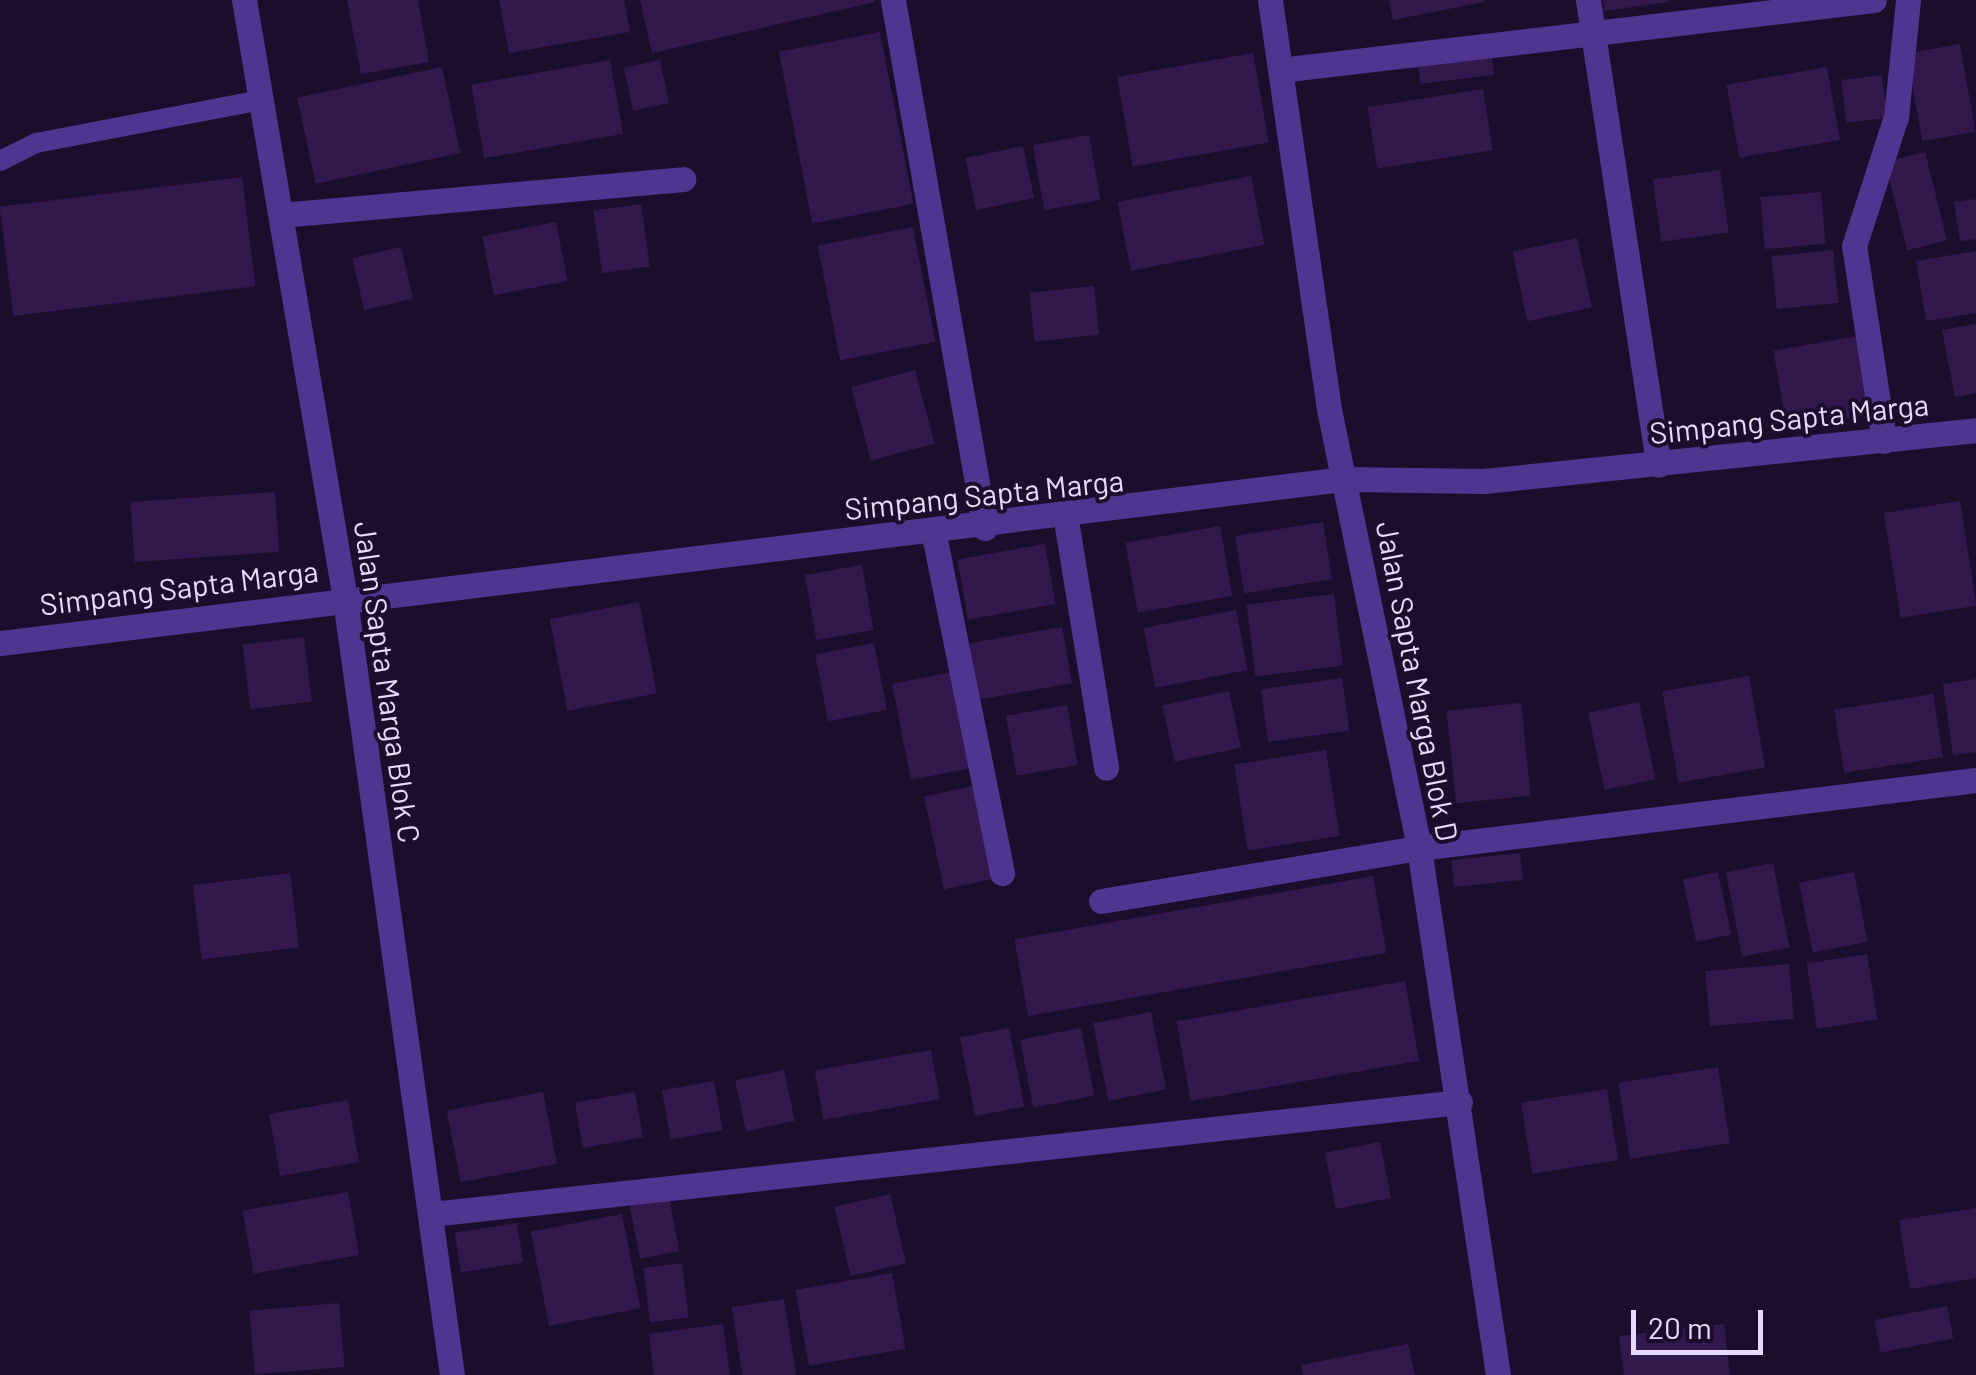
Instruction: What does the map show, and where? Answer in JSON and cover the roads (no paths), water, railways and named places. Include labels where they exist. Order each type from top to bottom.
[{"type":"street","name":"Jalan Sapta Marga Blok C","points":[[244,0],[346,599],[452,1375]]},
{"type":"street","points":[[893,0],[985,528]]},
{"type":"street","name":"Jalan Sapta Marga Blok D","points":[[1270,0],[1344,479],[1419,848],[1498,1375]]},
{"type":"street","points":[[1588,0],[1658,466]]},
{"type":"street","points":[[1280,70],[1593,28],[1874,0]]},
{"type":"street","points":[[1884,441],[1854,246],[1896,117],[1908,0]]},
{"type":"street","points":[[281,216],[683,179]]},
{"type":"street","name":"Simpang Sapta Marga","points":[[0,643],[346,599],[1066,520],[1344,479],[1484,481],[1658,466],[1976,430]]},
{"type":"street","points":[[1066,520],[1106,768]]},
{"type":"street","points":[[934,535],[1002,873]]},
{"type":"street","points":[[1101,902],[1419,848],[1976,780]]},
{"type":"street","points":[[431,1214],[1460,1102]]},
{"type":"lane","points":[[0,161],[36,142],[261,100]]}]
